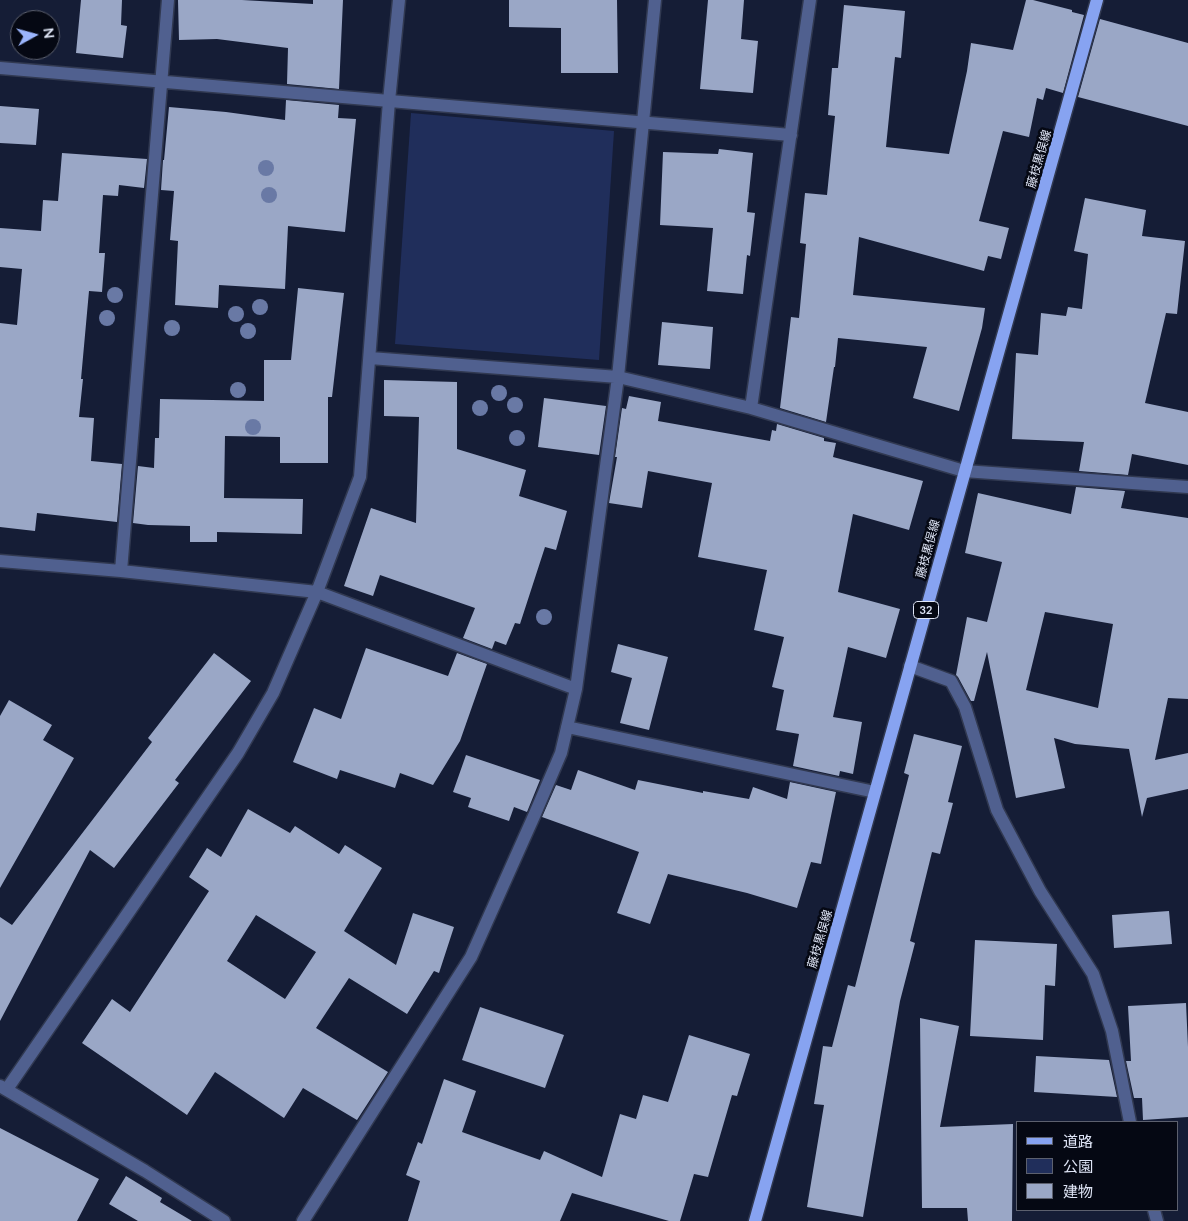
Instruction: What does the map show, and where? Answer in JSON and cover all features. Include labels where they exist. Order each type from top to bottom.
[{"type":"main road","name":"藤枝黒俣線","points":[[755,1221],[1097,0]]},
{"type":"street","points":[[121,571],[168,0]]},
{"type":"street","points":[[224,1221],[145,1171],[4,1087],[238,753],[273,693],[317,592],[360,477],[399,0]]},
{"type":"street","points":[[303,1221],[471,957],[561,753],[576,689],[618,377],[655,0]]},
{"type":"street","points":[[751,408],[810,0]]},
{"type":"street","points":[[0,68],[791,135]]},
{"type":"street","points":[[370,358],[618,377],[751,408],[964,471],[1188,487]]},
{"type":"street","points":[[0,561],[121,571],[317,592],[576,689]]},
{"type":"street","points":[[910,666],[951,681],[965,707],[997,810],[1040,891],[1093,974],[1112,1031],[1130,1121]]},
{"type":"street","points":[[567,727],[875,792]]},
{"type":"green space","points":[[411,113],[614,131],[599,360],[395,344]]},
{"type":"building","points":[[81,0],[122,0],[121,25],[127,26],[123,58],[76,53]]},
{"type":"building","points":[[178,0],[242,0],[313,4],[313,0],[343,0],[339,89],[287,84],[288,48],[217,39],[179,40]]},
{"type":"building","points":[[509,0],[617,0],[618,73],[561,73],[561,28],[509,27]]},
{"type":"building","points":[[708,0],[744,0],[741,39],[758,41],[753,93],[700,89]]},
{"type":"building","points":[[1026,0],[1072,10],[1072,12],[1084,15],[1063,93],[1046,88],[1043,100],[1037,98],[1029,137],[1003,131],[979,221],[1009,228],[1001,259],[988,256],[984,271],[859,237],[853,295],[985,308],[982,328],[959,411],[913,398],[927,347],[838,338],[826,422],[780,408],[791,317],[799,318],[806,244],[800,243],[805,193],[827,195],[835,116],[828,115],[832,68],[838,68],[844,5],[905,11],[901,58],[895,57],[886,147],[949,154],[967,71],[971,43],[1013,50]]},
{"type":"building","points":[[1100,19],[1188,43],[1188,126],[1078,97]]},
{"type":"building","points":[[286,100],[339,105],[338,118],[356,119],[345,232],[288,226],[285,289],[219,285],[218,308],[175,305],[178,241],[170,240],[174,191],[161,190],[169,107],[285,120]]},
{"type":"building","points":[[0,106],[39,109],[36,145],[0,143]]},
{"type":"building","points":[[719,149],[753,153],[747,212],[755,213],[750,256],[747,255],[743,294],[707,291],[713,228],[660,225],[663,152],[718,154]]},
{"type":"building","points":[[62,153],[147,159],[144,188],[119,185],[118,196],[103,195],[99,253],[105,253],[102,292],[89,291],[81,379],[83,379],[79,417],[94,418],[91,461],[122,464],[117,522],[37,513],[35,531],[0,527],[0,323],[17,325],[22,269],[0,267],[0,228],[41,231],[43,200],[58,201]]},
{"type":"building","points":[[1085,198],[1146,210],[1142,236],[1185,241],[1177,314],[1166,313],[1145,403],[1188,412],[1188,465],[1132,454],[1128,475],[1079,471],[1084,442],[1012,439],[1016,353],[1038,355],[1041,313],[1066,316],[1068,307],[1082,309],[1088,254],[1074,251]]},
{"type":"building","points":[[298,288],[344,293],[332,397],[328,397],[328,463],[280,463],[280,437],[225,436],[224,498],[303,499],[302,534],[217,532],[217,542],[190,542],[190,526],[133,523],[138,466],[154,468],[155,438],[159,438],[160,399],[264,401],[264,360],[291,360]]},
{"type":"building","points":[[662,322],[713,327],[710,369],[658,365]]},
{"type":"building","points":[[384,380],[457,382],[457,449],[526,470],[519,496],[567,511],[556,550],[545,547],[520,624],[515,623],[506,645],[495,641],[492,649],[463,638],[475,608],[380,575],[373,596],[344,586],[371,508],[416,523],[419,417],[384,416]]},
{"type":"building","points":[[629,396],[661,402],[658,421],[770,441],[772,430],[776,431],[777,424],[824,438],[824,441],[836,443],[833,457],[923,481],[909,530],[853,514],[838,592],[900,609],[886,658],[848,647],[833,717],[862,722],[853,774],[840,771],[839,776],[793,766],[799,734],[776,730],[784,690],[772,687],[784,637],[754,630],[767,570],[698,557],[712,483],[648,471],[642,508],[609,503],[617,457],[615,457],[622,408],[626,409]]},
{"type":"building","points":[[544,398],[606,406],[599,455],[538,447]]},
{"type":"building","points":[[1076,487],[1125,491],[1121,508],[1188,518],[1188,699],[1168,698],[1155,760],[1188,753],[1188,789],[1147,798],[1142,817],[1129,749],[1075,744],[1054,738],[1065,788],[1016,798],[987,652],[974,701],[971,701],[956,675],[967,617],[987,622],[1002,562],[965,553],[978,493],[1071,514]],"holes":[[[1045,612],[1113,624],[1098,708],[1026,690]]]},
{"type":"building","points":[[618,644],[668,657],[649,730],[620,723],[632,678],[611,672]]},
{"type":"building","points":[[366,648],[448,676],[457,653],[487,664],[460,741],[433,785],[400,773],[395,788],[340,770],[337,779],[293,762],[314,708],[341,719]]},
{"type":"building","points":[[214,653],[251,681],[175,780],[179,783],[114,868],[90,850],[0,1021],[0,917],[12,925],[152,742],[148,738]]},
{"type":"building","points":[[9,700],[52,725],[43,740],[74,758],[0,888],[0,716]]},
{"type":"building","points":[[914,734],[962,746],[948,802],[953,803],[940,854],[932,852],[910,941],[915,943],[900,1001],[863,1217],[807,1207],[824,1105],[814,1104],[823,1046],[832,1047],[848,985],[855,987],[909,775],[904,773]]},
{"type":"building","points":[[466,755],[540,780],[527,812],[514,807],[509,821],[468,807],[471,798],[453,792]]},
{"type":"building","points":[[578,770],[635,790],[638,780],[703,793],[703,791],[749,799],[753,787],[787,799],[790,782],[836,792],[821,864],[811,862],[797,908],[747,893],[668,874],[650,924],[617,913],[639,852],[542,817],[556,785],[571,790]]},
{"type":"building","points":[[248,809],[290,833],[295,826],[339,854],[345,845],[382,868],[344,931],[396,965],[413,913],[454,927],[439,973],[434,971],[407,1014],[349,978],[316,1028],[388,1072],[357,1120],[303,1088],[284,1118],[215,1072],[187,1115],[82,1043],[112,999],[130,1012],[209,891],[189,877],[207,848],[221,857]],"holes":[[[256,915],[316,952],[285,999],[227,961]]]},
{"type":"building","points":[[1169,911],[1172,944],[1114,948],[1112,915]]},
{"type":"building","points":[[975,940],[1057,944],[1055,986],[1045,985],[1043,1040],[970,1036]]},
{"type":"building","points":[[1186,1003],[1188,1117],[1143,1120],[1142,1098],[1134,1098],[1126,1061],[1131,1061],[1128,1006]]},
{"type":"building","points":[[480,1007],[564,1035],[545,1088],[462,1060]]},
{"type":"building","points":[[920,1018],[959,1026],[940,1127],[1013,1124],[1012,1221],[968,1221],[967,1208],[922,1208]]},
{"type":"building","points":[[689,1035],[750,1054],[737,1096],[732,1095],[708,1177],[694,1174],[680,1221],[669,1221],[572,1193],[560,1221],[408,1221],[420,1181],[406,1175],[418,1142],[422,1144],[444,1079],[476,1091],[462,1132],[540,1160],[544,1151],[602,1177],[620,1114],[636,1119],[643,1095],[668,1102]]},
{"type":"building","points":[[1036,1056],[1109,1060],[1117,1097],[1034,1092]]},
{"type":"building","points":[[0,1128],[99,1179],[77,1221],[0,1221]]},
{"type":"building","points":[[126,1176],[162,1198],[160,1202],[192,1221],[138,1221],[109,1204]]}]
